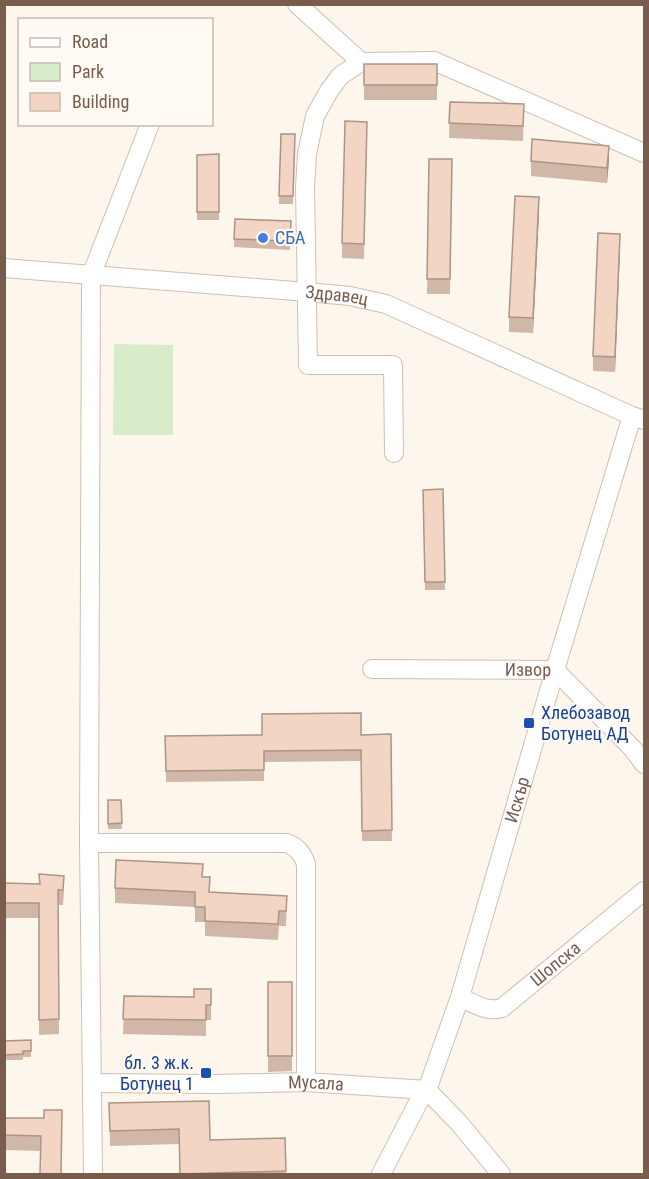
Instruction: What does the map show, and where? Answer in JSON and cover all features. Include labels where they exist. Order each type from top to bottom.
[{"type":"street","points":[[297,4],[361,62]]},
{"type":"street","points":[[394,453],[393,365],[308,365],[305,187],[307,154],[315,116],[340,76],[361,62],[434,62],[645,153]]},
{"type":"street","points":[[93,1174],[89,843],[91,276],[149,126]]},
{"type":"street","name":"Здравец","points":[[4,268],[351,296],[386,304],[638,418]]},
{"type":"street","name":"Искър","points":[[381,1174],[420,1099],[427,1090],[460,997],[555,670],[638,418]]},
{"type":"street","name":"Извор","points":[[372,669],[555,670],[639,744],[645,764]]},
{"type":"street","points":[[89,843],[287,843],[297,847],[306,864],[306,1082]]},
{"type":"street","name":"Шопска","points":[[460,997],[486,1009],[502,1008],[645,891]]},
{"type":"street","name":"Мусала","points":[[92,1083],[306,1082],[427,1090]]},
{"type":"street","points":[[427,1090],[459,1123],[501,1174]]},
{"type":"green space","points":[[114,344],[173,345],[173,435],[113,435]]},
{"type":"building","points":[[364,64],[437,64],[437,85],[364,85]]},
{"type":"building","points":[[450,102],[524,104],[523,126],[449,123]]},
{"type":"building","points":[[345,121],[367,122],[364,244],[342,243]]},
{"type":"building","points":[[281,134],[295,134],[293,196],[279,196]]},
{"type":"building","points":[[532,139],[609,146],[607,168],[531,161]]},
{"type":"building","points":[[219,154],[219,212],[197,212],[197,155]]},
{"type":"building","points":[[429,159],[452,159],[450,279],[427,279]]},
{"type":"building","points":[[515,196],[539,197],[533,318],[509,317]]},
{"type":"building","points":[[235,219],[291,221],[290,241],[234,239]]},
{"type":"building","points":[[598,233],[620,234],[615,357],[593,356]]},
{"type":"building","points":[[443,489],[445,582],[425,582],[423,490]]},
{"type":"building","points":[[361,713],[361,735],[391,734],[392,830],[362,831],[361,750],[264,751],[264,770],[166,771],[165,736],[262,735],[262,714]]},
{"type":"building","points":[[108,800],[121,800],[122,823],[108,824]]},
{"type":"building","points":[[116,860],[203,864],[202,877],[210,877],[209,892],[287,896],[286,911],[279,911],[278,924],[205,921],[205,907],[195,907],[195,892],[115,888]]},
{"type":"building","points":[[39,874],[64,876],[63,890],[58,890],[59,1019],[39,1020],[39,903],[4,903],[4,883],[40,884]]},
{"type":"building","points":[[268,982],[292,982],[292,1056],[268,1056]]},
{"type":"building","points":[[194,989],[211,989],[211,1005],[206,1005],[206,1020],[123,1019],[124,996],[194,997]]},
{"type":"building","points":[[31,1040],[31,1051],[4,1055],[4,1041]]},
{"type":"building","points":[[209,1101],[210,1140],[285,1138],[286,1171],[180,1174],[179,1129],[110,1131],[109,1103]]},
{"type":"building","points":[[44,1110],[62,1110],[61,1174],[40,1174],[41,1136],[4,1135],[4,1118],[44,1118]]},
{"type":"place","name":"СБА","points":[[263,238]]},
{"type":"place","name":"Хлебозавод Ботунец АД","points":[[529,723]]},
{"type":"place","name":"бл. 3 ж.к. Ботунец 1","points":[[206,1073]]}]
